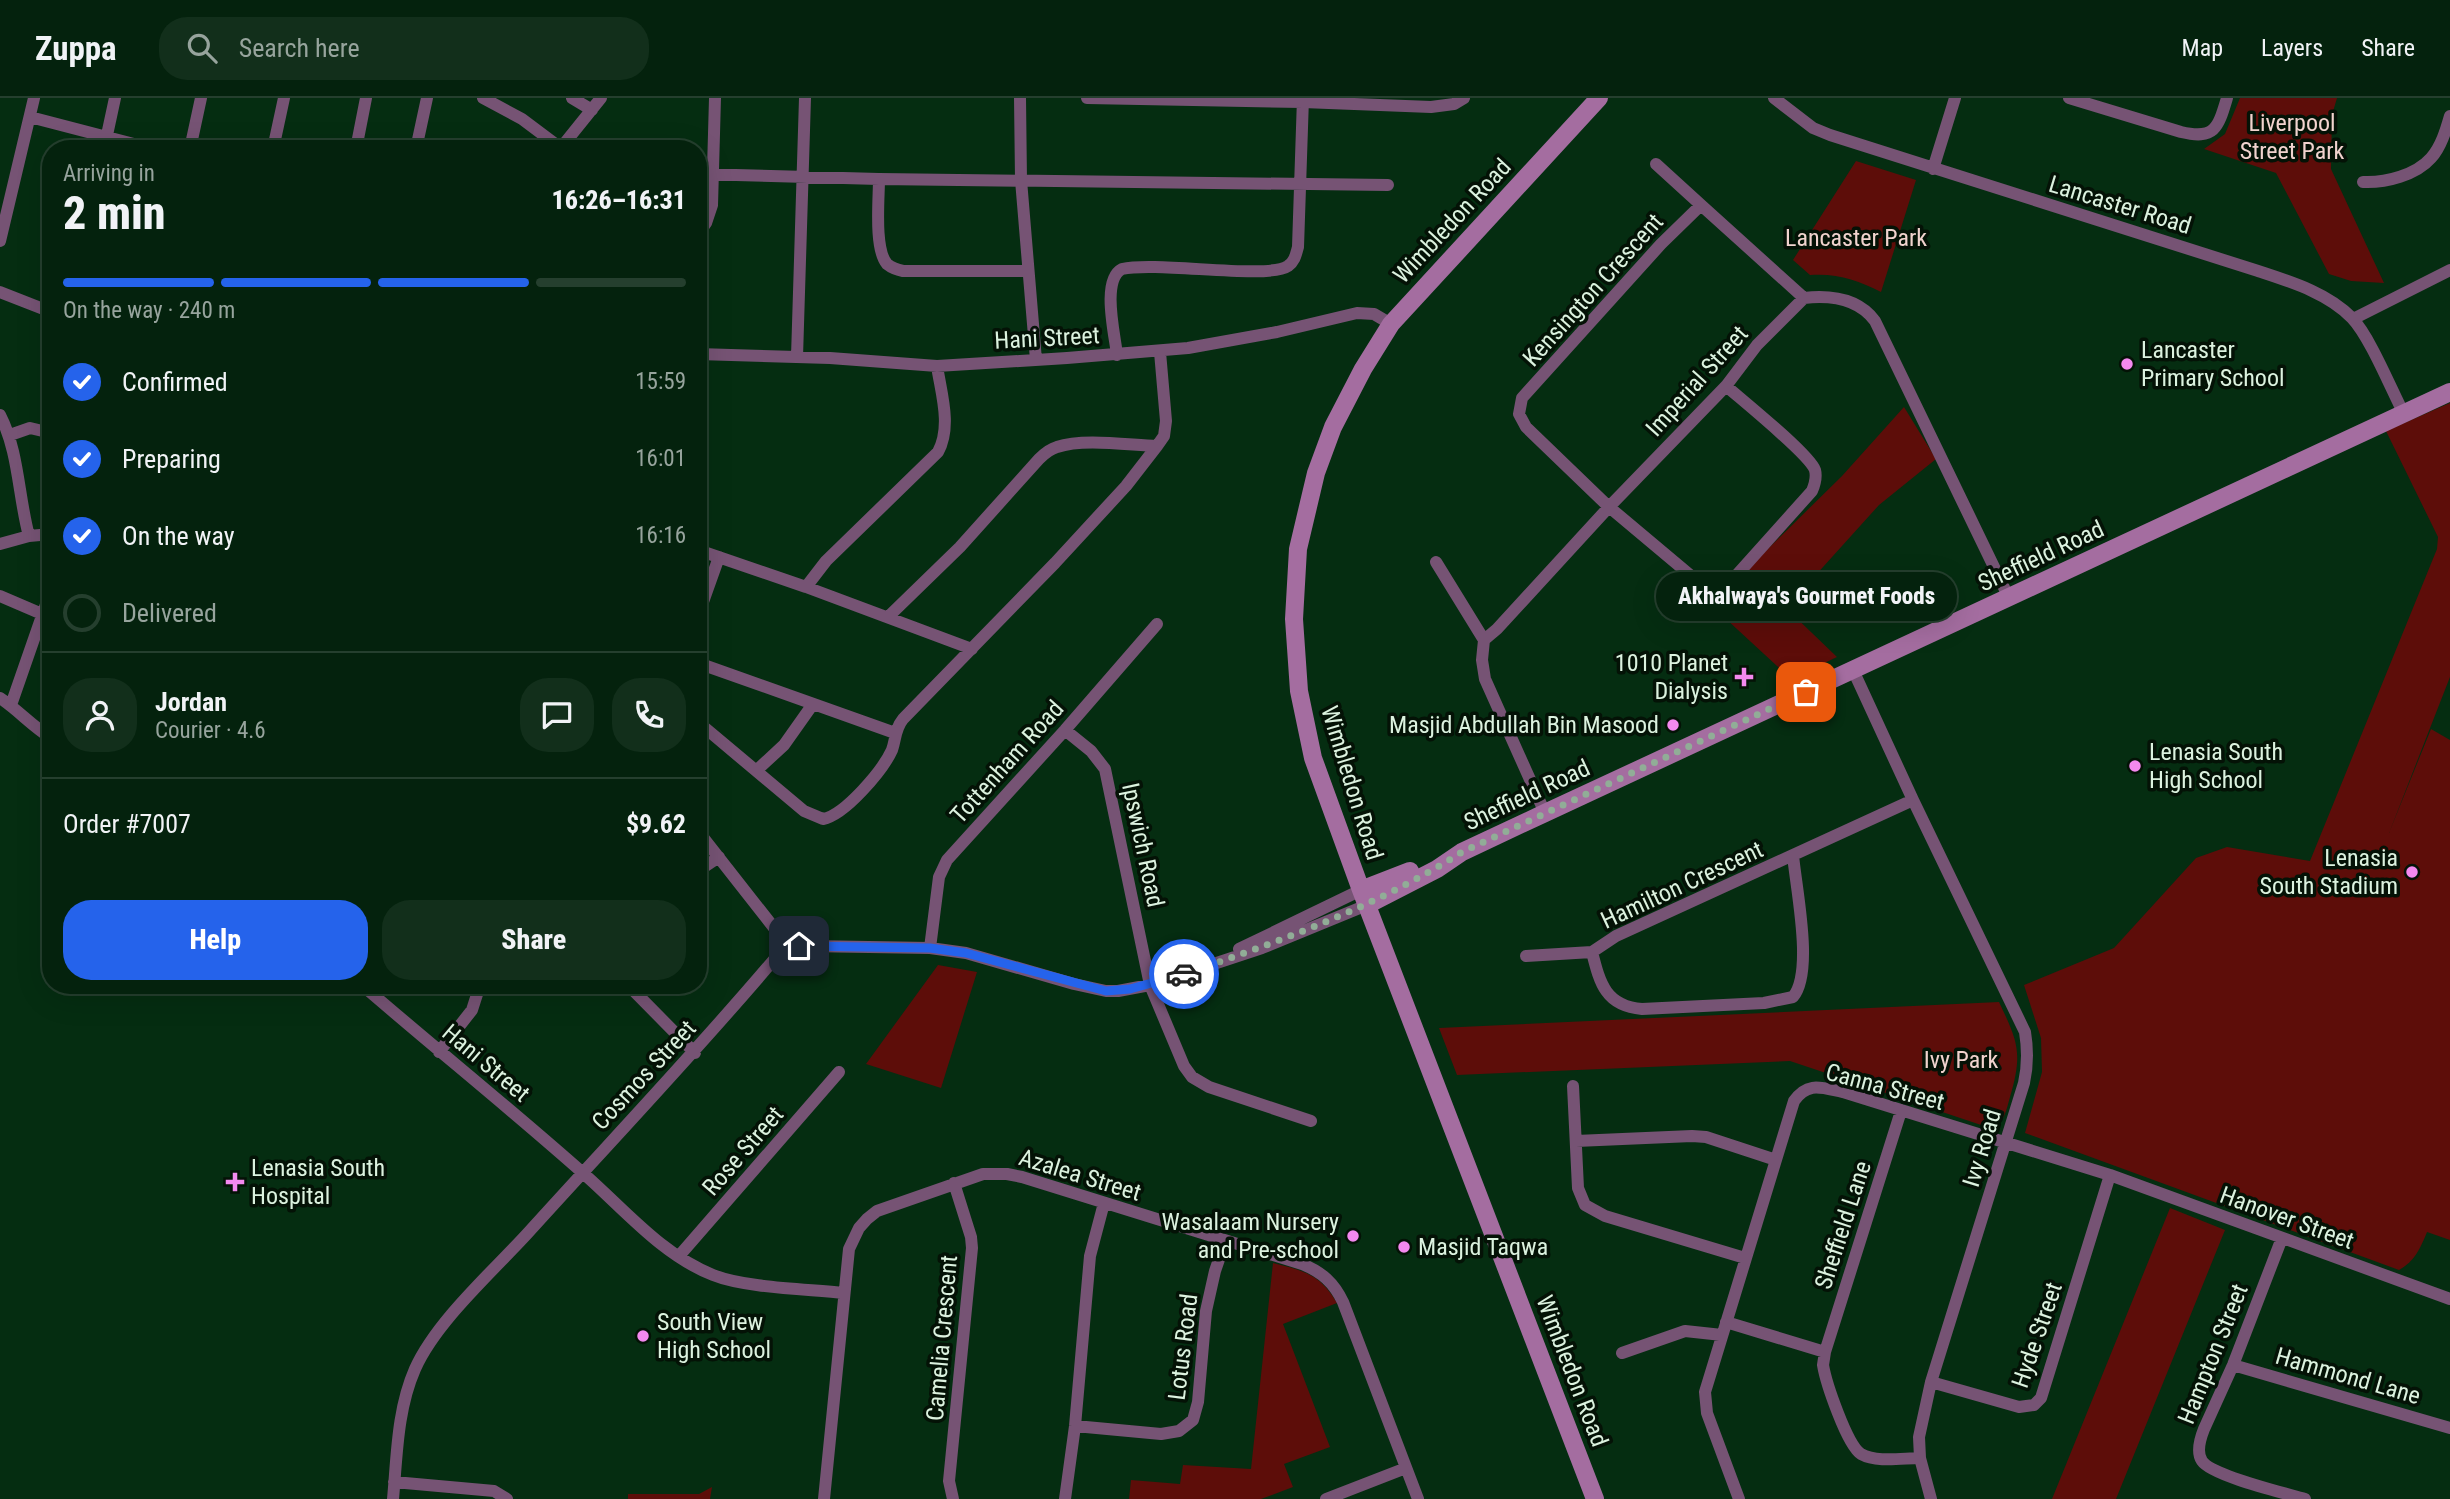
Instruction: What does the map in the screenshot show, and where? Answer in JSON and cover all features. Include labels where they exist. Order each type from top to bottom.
[{"type":"street","points":[[0,241],[34,98]]},
{"type":"street","points":[[107,140],[115,98]]},
{"type":"street","points":[[192,140],[201,98]]},
{"type":"street","points":[[275,140],[284,98]]},
{"type":"street","points":[[358,140],[366,98]]},
{"type":"street","points":[[418,140],[426,98]]},
{"type":"street","points":[[483,98],[522,118],[551,140]]},
{"type":"street","points":[[572,98],[592,110]]},
{"type":"street","points":[[568,140],[601,98]]},
{"type":"street","points":[[707,218],[710,213],[714,173],[715,98]]},
{"type":"street","points":[[797,357],[805,98]]},
{"type":"street","points":[[1020,98],[1021,180],[1036,360]]},
{"type":"street","points":[[1087,98],[1402,102],[1443,106],[1464,98]]},
{"type":"street","name":"Wimbledon Road","points":[[1595,1499],[1364,898],[1313,758],[1306,729],[1296,654],[1295,577],[1305,511],[1319,464],[1349,395],[1391,324],[1599,98]]},
{"type":"street","name":"Lancaster Road","points":[[1774,98],[1813,128],[1933,169],[2283,279],[2326,298],[2353,319],[2404,414]]},
{"type":"street","points":[[1933,169],[1955,98]]},
{"type":"street","points":[[2069,98],[2198,135],[2212,132],[2216,128],[2227,98]]},
{"type":"street","points":[[1117,355],[1110,294],[1116,272],[1129,267],[1266,271],[1287,267],[1293,262],[1298,247],[1303,100]]},
{"type":"street","points":[[30,117],[97,140]]},
{"type":"street","points":[[2364,182],[2387,180],[2421,166],[2431,158],[2438,147],[2450,117]]},
{"type":"street","points":[[1656,164],[1804,298],[1828,297],[1852,302],[1868,311],[2009,598]]},
{"type":"street","points":[[707,173],[879,179],[1388,186]]},
{"type":"street","points":[[879,179],[880,246],[887,264],[903,271],[1028,271]]},
{"type":"street","name":"Kensington Crescent","points":[[1609,507],[1526,427],[1521,420],[1519,407],[1522,398],[1661,244],[1701,205]]},
{"type":"street","points":[[2353,319],[2450,270]]},
{"type":"street","points":[[0,292],[42,308]]},
{"type":"street","name":"Imperial Street","points":[[1484,640],[1726,386],[1757,345],[1804,298]]},
{"type":"street","name":"Hani Street","points":[[707,354],[937,366],[1160,352],[1242,339],[1357,313],[1374,314],[1391,324]]},
{"type":"street","points":[[707,729],[804,811],[823,819],[832,817],[851,803],[886,759],[898,726],[911,709],[972,649],[1126,486],[1164,436],[1166,421],[1160,352]]},
{"type":"street","points":[[806,587],[826,561],[938,452],[943,443],[946,424],[937,366]]},
{"type":"street","points":[[1609,507],[1702,585],[1717,588],[1734,578],[1812,491],[1816,481],[1815,471],[1803,454],[1726,386]]},
{"type":"street","name":"Sheffield Road","points":[[1364,898],[1437,869],[1462,852],[2450,392]]},
{"type":"street","points":[[0,415],[10,435],[29,536]]},
{"type":"street","points":[[10,435],[30,428],[42,431]]},
{"type":"street","points":[[888,617],[960,547],[1050,450],[1059,446],[1081,444],[1157,446]]},
{"type":"street","points":[[0,544],[42,535]]},
{"type":"street","points":[[707,553],[972,649]]},
{"type":"street","points":[[707,591],[719,557]]},
{"type":"street","points":[[1436,562],[1484,640],[1482,660],[1485,679],[1545,813]]},
{"type":"street","points":[[0,596],[42,614],[5,702],[42,732]]},
{"type":"street","name":"Tottenham Road","points":[[930,948],[942,868],[965,838],[1065,730],[1157,624]]},
{"type":"street","points":[[707,666],[895,733]]},
{"type":"street","name":"Ivy Road","points":[[1853,670],[2025,1032],[2028,1064],[2024,1083],[1921,1421],[1920,1458],[1931,1499]]},
{"type":"street","points":[[757,769],[784,744],[813,704]]},
{"type":"street","name":"Ipswich Road","points":[[1065,730],[1091,751],[1105,769],[1150,985],[1184,1066],[1192,1077],[1209,1087],[1311,1121]]},
{"type":"street","name":"Hamilton Crescent","points":[[1793,855],[1804,961],[1802,982],[1793,998],[1764,1003],[1642,1009],[1624,1006],[1610,997],[1601,981],[1592,952],[1616,936],[1913,800]]},
{"type":"street","points":[[707,842],[789,947],[930,948],[966,953],[1106,991],[1150,985],[1262,948],[1364,898]]},
{"type":"street","points":[[707,866],[719,857]]},
{"type":"street","name":"Cosmos Street","points":[[393,1499],[399,1431],[408,1388],[429,1344],[695,1053],[778,956],[789,947]]},
{"type":"street","points":[[1526,956],[1592,952]]},
{"type":"street","name":"Hani Street","points":[[372,994],[679,1256],[725,1279],[844,1293]]},
{"type":"street","points":[[439,1052],[472,1010],[477,994]]},
{"type":"street","points":[[637,994],[695,1053]]},
{"type":"street","name":"Rose Street","points":[[679,1256],[839,1072]]},
{"type":"street","points":[[1573,1086],[1581,1199],[1592,1211],[1745,1258]]},
{"type":"street","name":"Canna Street","points":[[1739,1499],[1705,1403],[1708,1379],[1794,1101],[1806,1089],[1823,1088],[1843,1093],[2110,1175]]},
{"type":"street","name":"Sheffield Lane","points":[[1825,1352],[1901,1111]]},
{"type":"street","points":[[1576,1141],[1692,1136],[1776,1160]]},
{"type":"street","name":"Azalea Street","points":[[824,1499],[844,1293],[852,1240],[867,1219],[898,1203],[983,1174],[1007,1174],[1314,1269],[1334,1285],[1343,1302],[1418,1499]]},
{"type":"street","name":"Hanover Street","points":[[2110,1175],[2450,1299]]},
{"type":"street","name":"Hyde Street","points":[[1931,1382],[2020,1407],[2034,1405],[2041,1398],[2110,1175]]},
{"type":"street","name":"Camelia Crescent","points":[[953,1499],[949,1481],[972,1248],[954,1183]]},
{"type":"street","points":[[1065,1499],[1075,1426],[1090,1256],[1104,1203]]},
{"type":"street","name":"Hampton Street","points":[[2282,1238],[2234,1365],[2200,1441],[2199,1454],[2202,1462],[2215,1472],[2305,1499]]},
{"type":"street","name":"Lotus Road","points":[[1075,1426],[1161,1434],[1179,1431],[1193,1420],[1198,1402],[1206,1311],[1225,1242]]},
{"type":"street","points":[[1622,1353],[1685,1331],[1724,1329],[1825,1352],[1825,1374],[1854,1447],[1868,1457],[1920,1458]]},
{"type":"street","name":"Hammond Lane","points":[[2234,1365],[2450,1428]]},
{"type":"street","points":[[1326,1499],[1406,1468]]},
{"type":"street","points":[[394,1482],[494,1491],[507,1499]]},
{"type":"green space","name":"Liverpool Street Park","points":[[2240,98],[2337,98],[2332,115],[2331,169],[2384,283],[2351,281],[2329,274],[2276,173],[2204,149],[2225,134]]},
{"type":"green space","name":"Lancaster Park","points":[[1856,161],[1916,180],[1881,292],[1847,278],[1810,275],[1793,260]]},
{"type":"green space","points":[[2450,403],[2450,677],[2389,833],[2431,729],[2450,740],[2450,1240],[2427,1232],[2416,1254],[2399,1270],[2025,1133],[2042,1072],[2041,1038],[2024,985],[2114,948],[2196,858],[2227,847],[2310,861],[2437,549],[2438,537],[2386,431]]},
{"type":"green space","points":[[1904,407],[1936,459],[1879,505],[1786,608],[1837,657],[1791,679],[1699,594],[1727,589],[1842,476]]},
{"type":"green space","points":[[938,965],[977,972],[941,1088],[866,1064]]},
{"type":"green space","name":"Ivy Park","points":[[1999,1002],[2011,1028],[2017,1058],[2006,1111],[1993,1129],[1790,1061],[1457,1075],[1439,1028]]},
{"type":"green space","points":[[2170,1208],[2225,1230],[2116,1499],[2052,1499]]},
{"type":"green space","points":[[1273,1263],[1310,1275],[1331,1293],[1337,1303],[1283,1324],[1330,1447],[1284,1464],[1293,1487],[1261,1499],[1129,1499],[1131,1480],[1180,1484],[1183,1465],[1251,1469]]},
{"type":"green space","points":[[712,1487],[710,1499],[628,1499],[628,1494],[699,1494]]},
{"type":"way so far","points":[[1184,974],[1262,948],[1367,905],[1437,869],[1462,852],[1806,692]]},
{"type":"place","name":"Lancaster Primary School","points":[[2127,364]]},
{"type":"place","name":"1010 Planet Dialysis","points":[[1744,677]]},
{"type":"place","name":"Akhalwaya's Gourmet Foods","points":[[1806,692]]},
{"type":"place","name":"Masjid Abdullah Bin Masood","points":[[1673,725]]},
{"type":"place","name":"Lenasia South High School","points":[[2135,766]]},
{"type":"place","name":"Lenasia South Stadium","points":[[2412,872]]},
{"type":"place","name":"Lenasia South Hospital","points":[[235,1182]]},
{"type":"place","name":"Wasalaam Nursery and Pre-school","points":[[1353,1236]]},
{"type":"place","name":"Masjid Taqwa","points":[[1404,1247]]},
{"type":"place","name":"South View High School","points":[[643,1336]]},
{"type":"route","points":[[799,946],[930,948],[966,953],[1106,991],[1150,985],[1184,974]]}]
